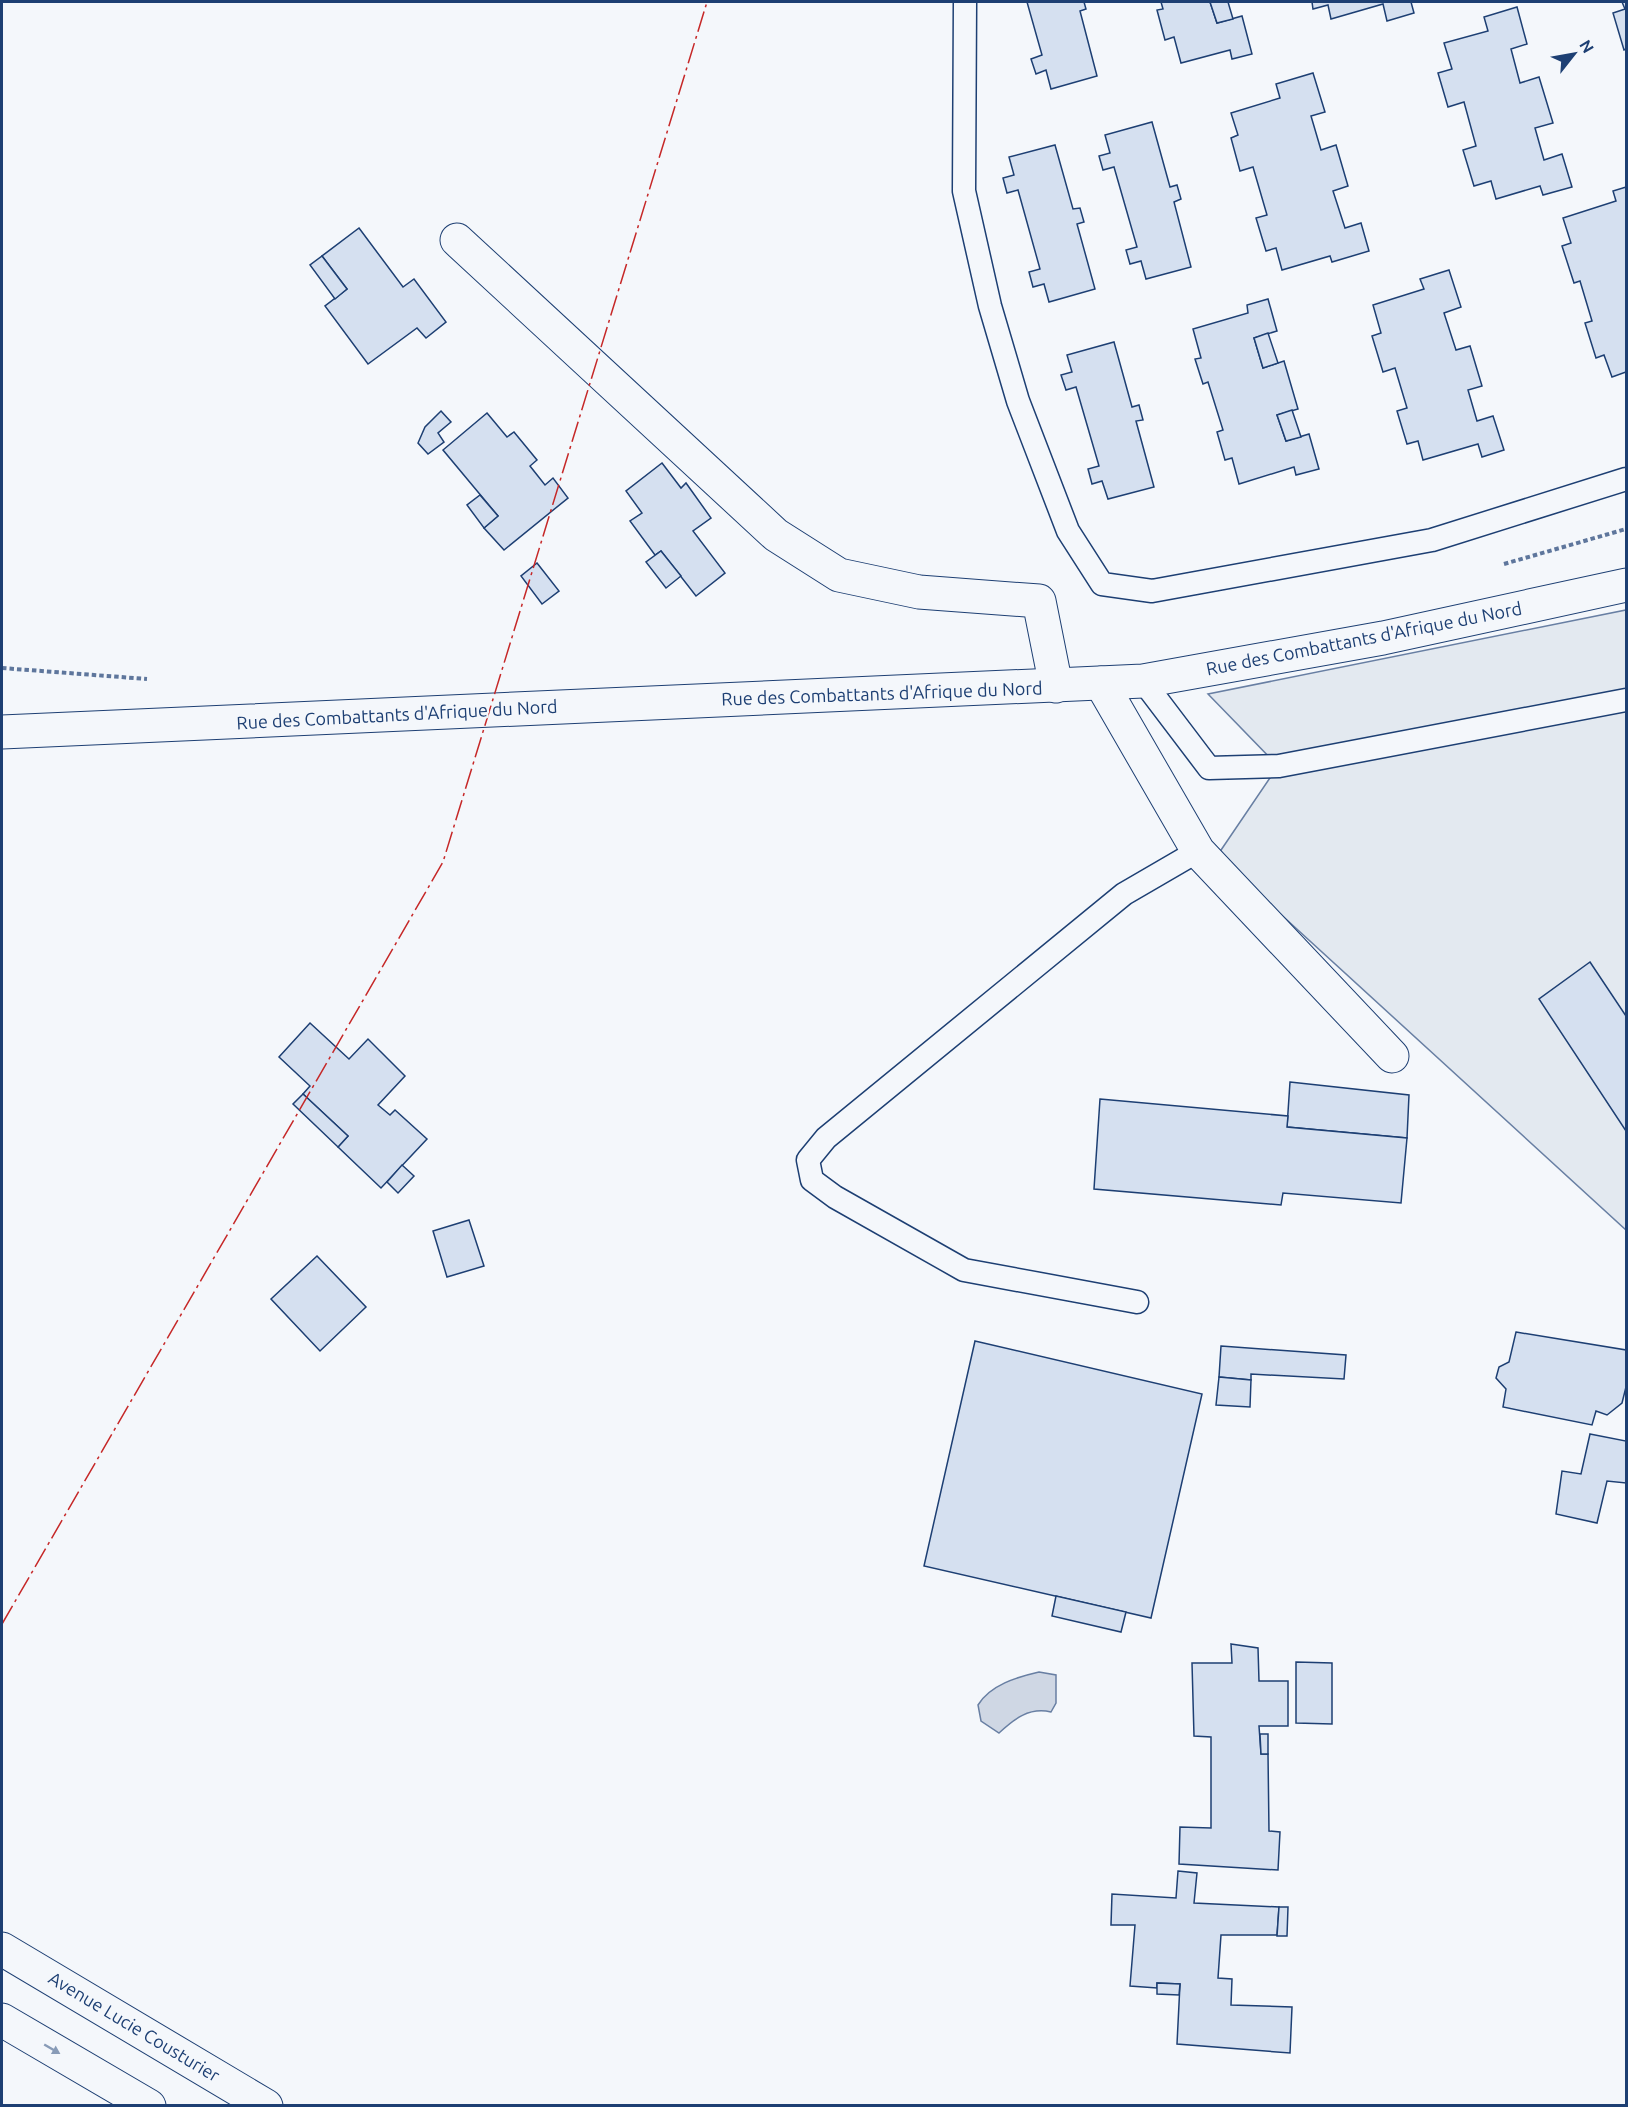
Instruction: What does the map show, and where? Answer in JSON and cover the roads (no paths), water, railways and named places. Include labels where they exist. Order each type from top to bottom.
[{"type":"main road","points":[[457,240],[776,535],[839,575],[919,592],[1039,602],[1056,686]]},
{"type":"main road","name":"Rue des Combattants d'Afrique du Nord","points":[[2,732],[1143,681],[1383,638],[1626,585]]},
{"type":"main road","points":[[1101,683],[1198,851],[1392,1056]]},
{"type":"main road","name":"Rue des Combattants d'Afrique du Nord","points":[[2,711],[129,728]]},
{"type":"main road","name":"Avenue Lucie Cousturier","points":[[2,1948],[266,2106]]},
{"type":"main road","points":[[2,2020],[149,2106]]},
{"type":"lane","points":[[965,2],[964,191],[990,306],[1018,401],[1068,531],[1102,584],[1152,591],[1432,540],[1626,479]]},
{"type":"lane","points":[[1143,681],[1209,768],[1279,766],[1626,700]]},
{"type":"lane","points":[[1137,1302],[964,1270],[835,1197],[812,1180],[808,1160],[826,1138],[1124,894],[1198,851]]}]
